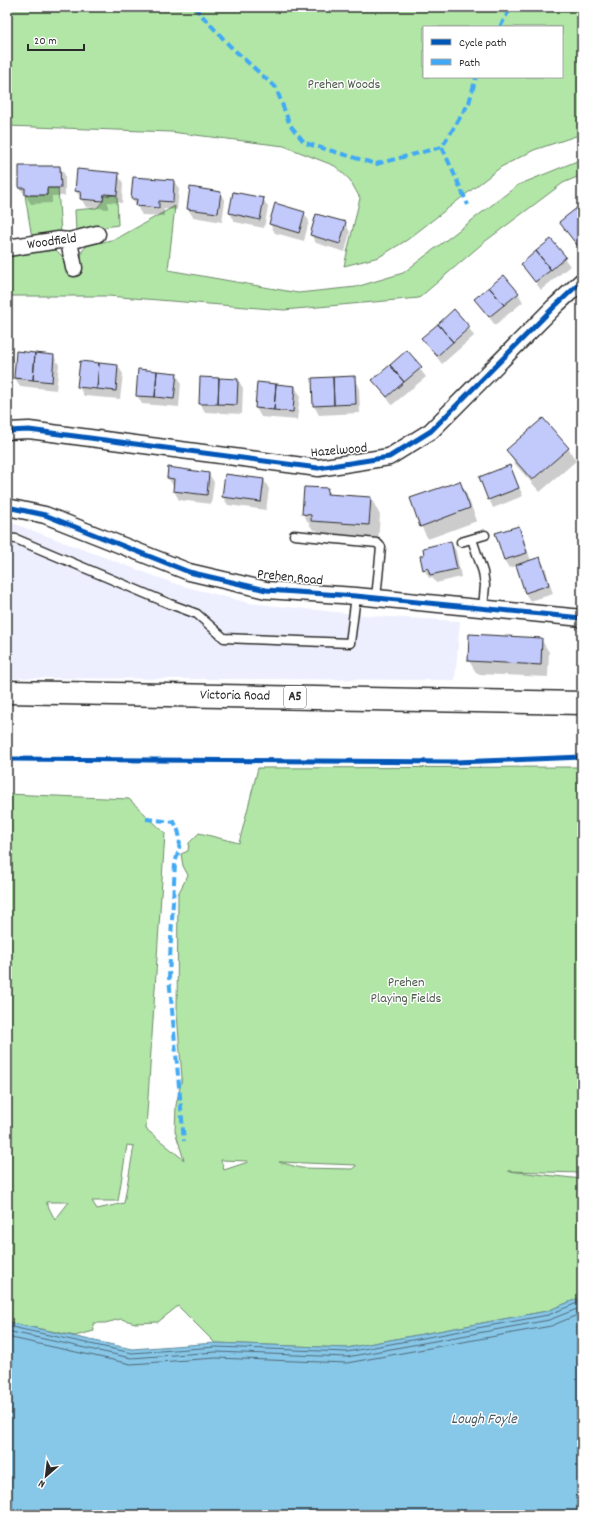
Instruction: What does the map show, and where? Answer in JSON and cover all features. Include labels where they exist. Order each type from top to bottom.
[{"type":"highway","name":"Victoria Road","points":[[7,692],[582,702]]},
{"type":"street","name":"Woodfield","points":[[7,248],[59,240],[69,241],[97,234]]},
{"type":"street","points":[[69,241],[74,268]]},
{"type":"street","name":"Hazelwood","points":[[7,431],[29,430],[318,468],[389,457],[431,431],[554,307],[582,281]]},
{"type":"street","name":"Prehen Road","points":[[7,507],[45,514],[189,572],[266,590],[356,596],[582,618]]},
{"type":"lane","points":[[294,535],[377,543],[381,547],[376,598]]},
{"type":"lane","points":[[460,542],[484,535]]},
{"type":"lane","points":[[7,538],[16,539],[197,614],[224,638],[350,643],[356,596]]},
{"type":"lane","points":[[472,538],[483,572],[485,585],[483,608]]},
{"type":"shaded area","points":[[7,521],[176,584],[249,603],[374,616],[460,621],[455,680],[7,678]]},
{"type":"green space","name":"Prehen Woods","points":[[7,7],[582,7],[582,134],[534,150],[501,167],[407,240],[379,257],[344,266],[360,198],[350,180],[335,166],[284,146],[171,132],[7,126]]},
{"type":"green space","points":[[582,159],[582,175],[563,183],[483,243],[419,298],[284,310],[108,296],[7,296],[7,255],[56,250],[79,273],[82,251],[88,245],[116,239],[175,206],[168,270],[298,293],[356,287],[403,273],[518,185]]},
{"type":"green space","points":[[47,188],[58,188],[61,233],[32,238],[25,195],[47,195]]},
{"type":"green space","points":[[117,195],[118,225],[76,232],[75,210],[97,208],[103,201],[103,196]]},
{"type":"green space","name":"Prehen Playing Fields","points":[[577,767],[582,770],[582,1173],[508,1171],[582,1179],[582,1297],[547,1311],[347,1348],[215,1343],[178,1306],[158,1322],[135,1323],[121,1319],[105,1323],[93,1323],[94,1331],[75,1336],[7,1322],[7,794],[129,799],[165,833],[146,1129],[184,1160],[175,1131],[176,1105],[182,1078],[177,1014],[178,894],[188,875],[183,866],[181,854],[188,851],[189,843],[199,833],[239,843],[258,768]],"holes":[[[127,1145],[134,1146],[124,1203],[97,1209],[92,1201],[118,1201]],[[221,1160],[248,1161],[248,1162],[224,1170]],[[279,1162],[356,1165],[352,1169],[301,1168]],[[46,1202],[69,1202],[55,1220]]]},
{"type":"water","name":"Lough Foyle","points":[[582,1297],[582,1515],[7,1515],[7,1322],[132,1349],[215,1343],[347,1348],[547,1311]]},
{"type":"building","points":[[19,166],[60,166],[61,188],[47,188],[47,195],[25,195],[25,188],[19,188]]},
{"type":"building","points":[[77,169],[119,173],[117,195],[104,194],[103,201],[80,199],[81,192],[75,191]]},
{"type":"building","points":[[133,177],[174,180],[173,202],[159,201],[159,208],[136,206],[137,199],[131,199]]},
{"type":"building","points":[[190,187],[221,192],[218,213],[187,209]]},
{"type":"building","points":[[233,192],[264,198],[260,220],[229,213]]},
{"type":"building","points":[[275,203],[305,212],[299,233],[269,224]]},
{"type":"building","points":[[578,207],[582,212],[582,241],[577,245],[559,222]]},
{"type":"building","points":[[316,214],[346,222],[340,244],[310,235]]},
{"type":"building","points":[[551,239],[566,257],[551,270],[536,251]]},
{"type":"building","points":[[536,251],[551,270],[535,282],[521,264]]},
{"type":"building","points":[[504,275],[519,293],[504,305],[489,287]]},
{"type":"building","points":[[489,287],[504,305],[489,317],[474,299]]},
{"type":"building","points":[[454,309],[470,327],[453,342],[438,324]]},
{"type":"building","points":[[438,324],[453,342],[437,356],[421,338]]},
{"type":"building","points":[[407,350],[422,367],[404,382],[390,365]]},
{"type":"building","points":[[16,351],[35,353],[33,380],[14,378]]},
{"type":"building","points":[[35,353],[54,355],[52,382],[33,380]]},
{"type":"building","points":[[80,361],[99,363],[97,389],[77,387]]},
{"type":"building","points":[[99,363],[118,365],[116,391],[97,389]]},
{"type":"building","points":[[390,365],[404,382],[387,397],[372,380]]},
{"type":"building","points":[[138,369],[157,371],[155,397],[136,396]]},
{"type":"building","points":[[157,371],[177,373],[174,399],[155,397]]},
{"type":"building","points":[[355,376],[356,404],[334,405],[333,377]]},
{"type":"building","points":[[200,377],[219,378],[218,404],[199,404]]},
{"type":"building","points":[[333,377],[334,405],[313,406],[312,378]]},
{"type":"building","points":[[219,378],[238,379],[237,405],[218,404]]},
{"type":"building","points":[[257,382],[276,384],[274,410],[255,408]]},
{"type":"building","points":[[276,384],[295,386],[293,412],[274,410]]},
{"type":"building","points":[[543,418],[569,448],[532,480],[506,450]]},
{"type":"building","points":[[510,465],[519,488],[488,500],[479,477]]},
{"type":"building","points":[[168,467],[209,473],[207,495],[173,491],[174,479],[167,478]]},
{"type":"building","points":[[225,474],[264,479],[261,502],[222,497]]},
{"type":"building","points":[[460,481],[470,508],[420,527],[410,498]]},
{"type":"building","points":[[304,487],[328,488],[327,494],[371,497],[369,525],[311,521],[311,515],[302,514]]},
{"type":"building","points":[[519,526],[527,553],[504,560],[495,533]]},
{"type":"building","points":[[451,541],[457,569],[430,575],[428,568],[423,570],[420,556],[424,555],[423,548]]},
{"type":"building","points":[[540,557],[549,585],[525,593],[516,565]]},
{"type":"building","points":[[469,634],[542,638],[541,665],[468,661]]},
{"type":"marked path","points":[[194,7],[230,46],[276,88],[290,125],[305,143],[376,164],[442,147],[469,103],[476,78]]},
{"type":"marked path","points":[[501,26],[511,7]]},
{"type":"marked path","points":[[442,147],[468,205]]},
{"type":"marked path","points":[[146,819],[174,822],[180,837],[175,863],[169,977],[184,1141]]},
{"type":"cycle path","points":[[7,431],[29,430],[318,468],[389,457],[431,431],[554,307],[582,281]]},
{"type":"cycle path","points":[[7,507],[45,515],[189,572],[266,590],[356,596],[582,618]]},
{"type":"cycle path","points":[[7,759],[456,762],[582,757]]}]
